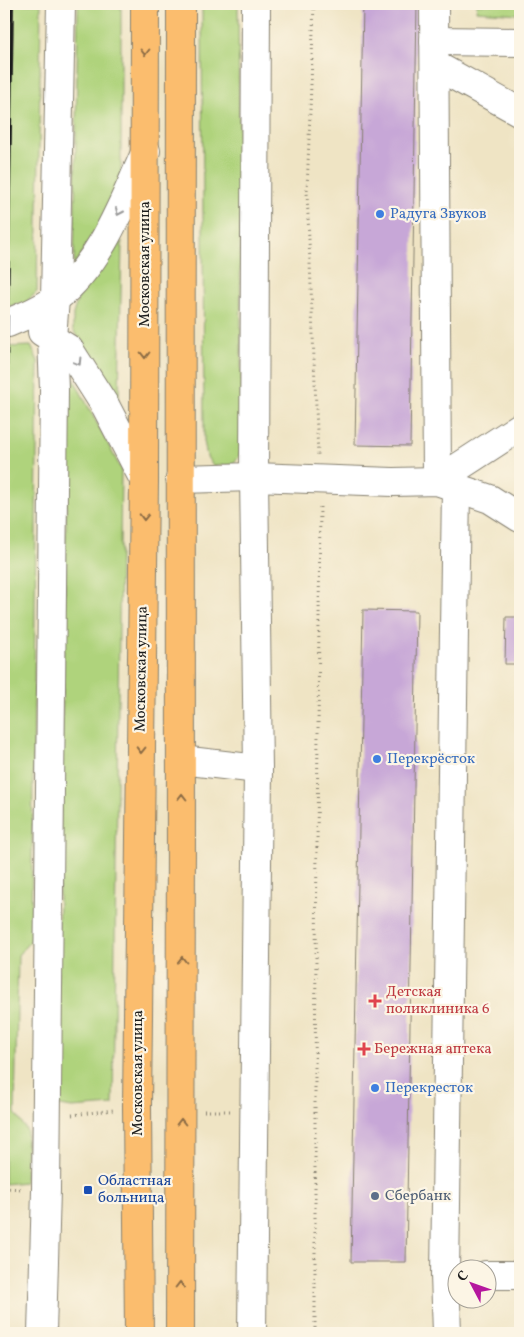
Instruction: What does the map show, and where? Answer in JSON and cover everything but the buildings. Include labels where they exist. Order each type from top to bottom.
[{"type":"main road","name":"Московская улица","points":[[139,1333],[137,1107],[144,480],[145,4]]},
{"type":"main road","points":[[180,1333],[182,760],[180,479],[181,4]]},
{"type":"street","points":[[42,1333],[46,1190],[54,400],[52,338],[55,299],[61,4]]},
{"type":"street","points":[[252,1333],[258,769],[254,477],[256,4]]},
{"type":"street","points":[[434,4],[446,484],[451,1260]]},
{"type":"street","points":[[434,53],[520,42]]},
{"type":"street","points":[[434,53],[520,112]]},
{"type":"street","points":[[6,323],[37,311],[76,281],[111,229],[146,151]]},
{"type":"street","points":[[6,323],[40,331],[69,348],[106,407],[144,480]]},
{"type":"street","points":[[446,484],[520,427]]},
{"type":"street","points":[[180,479],[254,477],[446,484],[490,499],[520,518]]},
{"type":"street","points":[[182,760],[258,769]]},
{"type":"street","points":[[496,1275],[520,1275]]},
{"type":"street","points":[[447,1333],[449,1310]]},
{"type":"path","points":[[314,4],[307,191],[319,479],[315,1333]]},
{"type":"green space","points":[[4,4],[41,4],[37,292],[25,303],[4,307]]},
{"type":"green space","points":[[78,4],[121,4],[121,187],[74,266]]},
{"type":"green space","points":[[202,4],[238,4],[242,445],[239,457],[232,465],[213,466],[207,457],[204,441]]},
{"type":"green space","points":[[477,4],[520,4],[520,14],[476,11]]},
{"type":"green space","points":[[122,241],[119,399],[73,330],[73,314],[78,298]]},
{"type":"green space","points":[[31,346],[38,361],[31,940],[18,955],[15,1113],[27,1131],[25,1182],[4,1184],[4,347]]},
{"type":"green space","points":[[69,370],[121,469],[113,1105],[72,1108],[55,1105]]},
{"type":"railway","points":[[4,498],[12,4]]},
{"type":"place","name":"Радуга Звуков","points":[[380,214]]},
{"type":"place","name":"Перекрёсток","points":[[377,759]]},
{"type":"place","name":"Детская поликлиника 6","points":[[375,1001]]},
{"type":"place","name":"Бережная аптека","points":[[364,1049]]},
{"type":"place","name":"Перекресток","points":[[375,1088]]},
{"type":"place","name":"Областная больница","points":[[88,1190]]},
{"type":"place","name":"Сбербанк","points":[[375,1196]]}]
